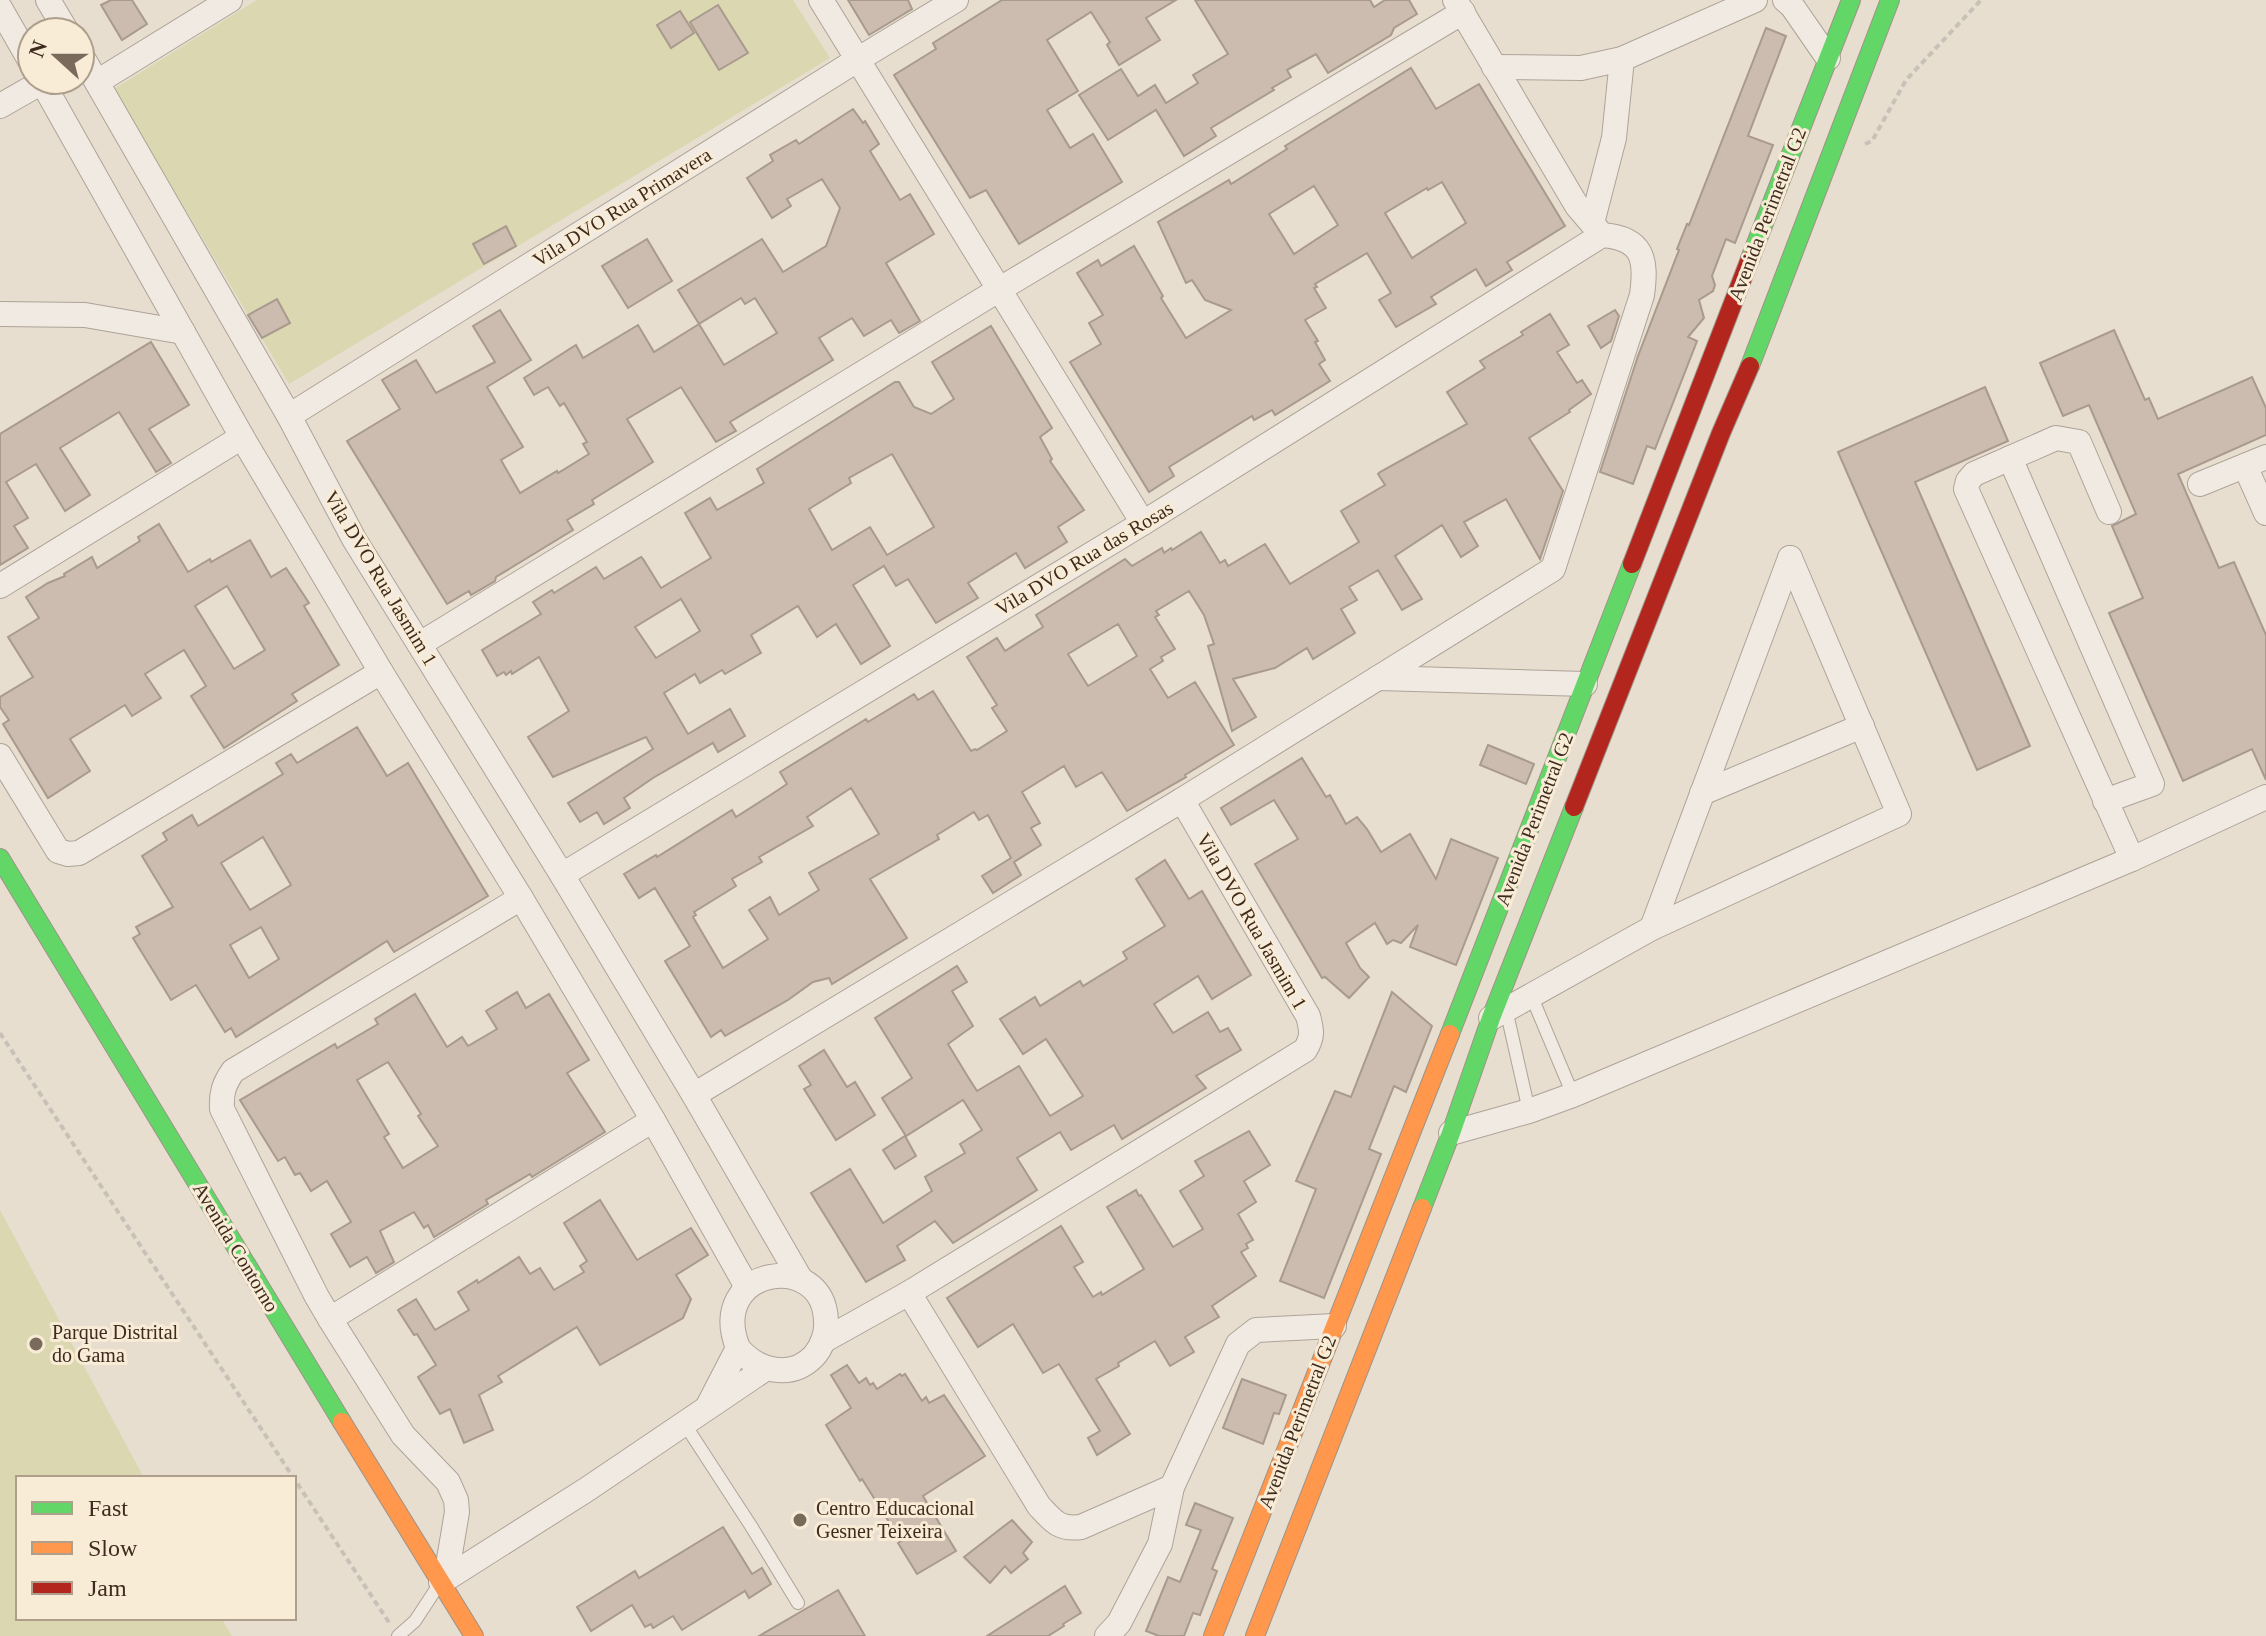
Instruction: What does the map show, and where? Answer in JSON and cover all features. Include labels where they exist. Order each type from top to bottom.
[{"type":"street","points":[[97,82],[230,0]]},
{"type":"street","points":[[821,0],[1143,523]]},
{"type":"street","name":"Vila DVO Rua Primavera","points":[[289,416],[956,0]]},
{"type":"street","points":[[1494,67],[1581,68],[1622,59],[1755,0]]},
{"type":"street","points":[[1785,0],[1828,58]]},
{"type":"street","name":"Avenida Perimetral G2","points":[[1255,1636],[1499,1013],[1566,788],[1585,684],[1851,0]]},
{"type":"street","points":[[1245,1636],[1566,788],[1876,0]]},
{"type":"street","name":"Avenida Perimetral G2","points":[[1213,1636],[1334,1326],[1757,350],[1890,0]]},
{"type":"street","points":[[420,644],[1459,6],[1577,206],[1597,229],[1629,241],[1639,252],[1644,264],[1642,295],[1553,569],[1182,800],[694,1095]]},
{"type":"street","points":[[0,8],[16,36]]},
{"type":"street","points":[[1597,229],[1614,138],[1622,59]]},
{"type":"street","name":"Vila DVO Rua Jasmim 1","points":[[97,82],[289,416],[354,539],[562,875],[801,1280]]},
{"type":"street","points":[[0,106],[16,93]]},
{"type":"street","points":[[50,96],[242,437],[653,1120],[747,1287]]},
{"type":"street","name":"Vila DVO Rua das Rosas","points":[[562,875],[1143,523],[1597,229]]},
{"type":"street","points":[[0,314],[85,315],[183,332]]},
{"type":"street","points":[[0,586],[242,437]]},
{"type":"street","points":[[2109,512],[2079,442],[2056,438],[1974,474],[1966,489],[2132,859]]},
{"type":"street","points":[[2010,458],[2152,784],[2105,801]]},
{"type":"street","points":[[2200,484],[2256,462],[2266,513]]},
{"type":"street","points":[[315,560],[354,539]]},
{"type":"street","points":[[1499,1013],[1652,928],[1899,814],[1790,558],[1652,928]]},
{"type":"street","points":[[0,756],[58,851],[79,853],[381,672]]},
{"type":"street","points":[[1378,678],[1585,684]]},
{"type":"street","points":[[1702,793],[1862,726]]},
{"type":"street","points":[[1451,1133],[1573,1095],[2132,859],[2266,797]]},
{"type":"street","name":"Vila DVO Rua Jasmim 1","points":[[823,1341],[909,1293],[1305,1050],[1312,1039],[1308,1016],[1182,800]]},
{"type":"street","name":"Avenida Contorno","points":[[0,858],[294,1344],[443,1580],[474,1636]]},
{"type":"street","points":[[443,1580],[457,1512],[456,1500],[448,1482],[403,1435],[317,1297],[222,1109],[221,1096],[224,1084],[233,1071],[521,898]]},
{"type":"street","points":[[330,1319],[653,1120]]},
{"type":"street","points":[[773,1275],[801,1280],[821,1299],[827,1327],[823,1341],[814,1356],[800,1366],[783,1370],[765,1369],[738,1348],[732,1333],[732,1316],[737,1300],[747,1287],[759,1279],[773,1275]]},
{"type":"street","points":[[909,1293],[1039,1506],[1053,1522],[1068,1529],[1081,1527],[1172,1487]]},
{"type":"street","points":[[1107,1636],[1119,1623],[1160,1544],[1172,1487],[1238,1344],[1256,1330],[1334,1326]]},
{"type":"street","points":[[707,1408],[738,1348]]},
{"type":"street","points":[[443,1580],[586,1490],[765,1369]]},
{"type":"lane","points":[[1531,995],[1573,1095]]},
{"type":"lane","points":[[1499,1013],[1529,1111]]},
{"type":"lane","points":[[684,1423],[798,1603]]},
{"type":"lane","points":[[398,1636],[415,1621],[443,1580]]},
{"type":"path","points":[[1861,147],[1872,141],[1906,80],[1981,0]]},
{"type":"path","points":[[0,1033],[292,1476]]},
{"type":"path","points":[[296,1481],[398,1636]]},
{"type":"shaded area","points":[[257,0],[793,0],[830,58],[289,384],[114,89]]},
{"type":"shaded area","name":"Parque Distrital do Gama","points":[[0,1210],[143,1476],[16,1476],[16,1620],[222,1620],[232,1636],[0,1636]]},
{"type":"building","points":[[111,0],[132,0],[147,24],[122,40],[101,5]]},
{"type":"building","points":[[848,0],[908,0],[912,9],[869,35]]},
{"type":"building","points":[[1002,0],[1176,0],[1146,18],[1160,40],[1119,65],[1107,45],[1110,42],[1091,12],[1047,40],[1078,91],[1047,110],[1070,148],[1093,134],[1122,182],[1019,244],[986,190],[970,198],[894,75],[936,49],[933,43]]},
{"type":"building","points":[[1195,0],[1370,0],[1374,7],[1385,0],[1409,0],[1417,14],[1394,28],[1391,35],[1328,73],[1316,54],[1287,70],[1291,77],[1211,128],[1216,136],[1184,156],[1156,110],[1108,140],[1079,95],[1121,69],[1138,96],[1155,85],[1166,103],[1198,83],[1193,75],[1228,54]]},
{"type":"building","points":[[718,5],[748,53],[719,70],[690,22]]},
{"type":"building","points":[[680,11],[694,33],[671,48],[657,25]]},
{"type":"building","points":[[1766,28],[1786,36],[1748,136],[1773,145],[1735,243],[1726,239],[1712,276],[1713,291],[1699,300],[1704,318],[1688,337],[1697,341],[1655,449],[1647,446],[1633,484],[1600,472],[1677,249]]},
{"type":"building","points":[[1411,68],[1436,109],[1479,84],[1565,226],[1507,262],[1512,270],[1486,286],[1476,269],[1431,297],[1436,304],[1396,327],[1379,300],[1391,293],[1367,253],[1315,284],[1317,287],[1314,288],[1326,308],[1305,320],[1318,341],[1315,342],[1325,360],[1319,364],[1330,381],[1275,415],[1272,410],[1254,420],[1252,416],[1169,467],[1174,476],[1149,492],[1070,362],[1101,344],[1089,323],[1103,315],[1077,273],[1098,260],[1101,266],[1134,246],[1186,338],[1231,310],[1205,300],[1192,280],[1186,283],[1158,222],[1229,180],[1231,184],[1287,149],[1285,146]],"holes":[[[1442,182],[1466,223],[1412,258],[1385,213]],[[1314,186],[1338,225],[1294,254],[1269,214]]]},
{"type":"building","points":[[853,109],[863,123],[865,121],[879,144],[870,151],[900,200],[910,194],[934,234],[886,263],[920,321],[899,333],[891,320],[864,336],[852,318],[819,338],[833,360],[730,422],[736,431],[716,442],[681,387],[627,419],[653,462],[592,500],[594,504],[567,520],[573,530],[496,577],[495,581],[447,604],[347,441],[400,409],[382,380],[416,360],[436,393],[495,362],[473,326],[500,310],[531,360],[487,387],[523,447],[501,460],[520,493],[558,473],[589,454],[583,444],[587,442],[564,403],[560,406],[548,387],[534,395],[524,378],[576,345],[583,358],[638,325],[654,352],[699,324],[678,290],[762,239],[783,272],[826,246],[840,208],[822,179],[787,199],[791,206],[772,218],[747,178],[773,161],[770,155],[796,140],[799,144]],"holes":[[[741,298],[745,304],[755,298],[777,333],[724,365],[699,324]]]},
{"type":"building","points":[[506,226],[516,246],[484,264],[473,244]]},
{"type":"building","points":[[647,239],[672,281],[628,308],[602,266]]},
{"type":"building","points":[[277,299],[290,323],[262,338],[248,315]]},
{"type":"building","points":[[1615,310],[1619,316],[1611,341],[1601,348],[1588,326]]},
{"type":"building","points":[[1550,314],[1569,345],[1557,352],[1577,383],[1582,380],[1591,394],[1570,412],[1529,438],[1563,491],[1540,559],[1506,499],[1464,522],[1478,546],[1461,557],[1442,525],[1395,556],[1422,599],[1402,610],[1378,570],[1349,587],[1357,600],[1341,609],[1355,633],[1313,659],[1307,648],[1275,668],[1233,679],[1256,717],[1232,731],[1208,646],[1214,644],[1204,615],[1189,591],[1156,611],[1159,615],[1155,617],[1175,649],[1161,657],[1163,661],[1150,669],[1168,698],[1195,682],[1234,745],[1127,811],[1102,772],[1076,787],[1064,766],[1022,792],[1040,823],[1031,828],[1041,845],[1014,862],[1021,875],[993,893],[982,876],[1011,858],[988,815],[979,820],[974,812],[937,835],[939,839],[870,879],[907,938],[832,984],[829,978],[813,982],[725,1036],[721,1030],[711,1037],[665,961],[690,946],[655,888],[639,898],[624,874],[732,810],[736,817],[787,784],[780,772],[866,719],[868,722],[914,694],[918,700],[933,691],[971,751],[977,750],[1007,731],[992,708],[997,705],[967,657],[997,638],[1005,651],[1043,627],[1036,615],[1125,559],[1132,566],[1162,548],[1164,553],[1172,550],[1201,532],[1220,563],[1225,560],[1228,566],[1265,544],[1290,584],[1359,542],[1341,511],[1385,485],[1378,474],[1380,472],[1467,424],[1447,392],[1485,368],[1480,361],[1523,335],[1521,332]],"holes":[[[1118,624],[1137,656],[1088,686],[1068,654]],[[851,788],[879,834],[809,873],[819,890],[779,915],[770,897],[749,910],[768,939],[723,968],[693,917],[696,915],[694,912],[736,886],[732,879],[762,862],[759,857],[813,826],[807,817]]]},
{"type":"building","points":[[991,326],[1052,428],[1040,437],[1052,459],[1050,461],[1084,510],[1058,527],[1067,542],[1025,568],[1016,553],[968,583],[978,598],[936,623],[908,579],[896,586],[884,566],[853,585],[890,646],[861,664],[836,624],[817,637],[798,606],[751,635],[761,653],[725,674],[722,670],[700,683],[695,674],[664,693],[688,734],[730,709],[745,736],[718,752],[713,743],[653,778],[624,798],[630,808],[604,824],[597,812],[580,822],[568,803],[653,749],[646,737],[553,777],[528,737],[569,711],[539,657],[512,674],[511,671],[497,676],[482,650],[541,614],[533,602],[596,567],[604,579],[641,557],[661,588],[711,558],[685,513],[710,498],[717,510],[764,483],[757,469],[895,382],[899,382],[914,407],[931,414],[954,399],[932,362]],"holes":[[[892,454],[934,527],[887,555],[870,527],[832,550],[809,509],[851,483],[849,478]],[[681,599],[700,631],[656,658],[635,627]]]},
{"type":"building","points":[[2114,330],[2145,400],[2149,398],[2158,419],[2252,377],[2266,408],[2266,435],[2178,474],[2219,568],[2234,562],[2266,635],[2266,780],[2252,749],[2183,781],[2109,613],[2143,598],[2112,526],[2136,514],[2089,405],[2063,416],[2040,363]]},
{"type":"building","points":[[151,342],[189,405],[149,429],[171,463],[156,472],[119,412],[60,448],[90,495],[65,511],[36,464],[6,482],[28,518],[14,526],[28,548],[0,565],[0,434]]},
{"type":"building","points":[[1985,387],[2008,441],[1915,482],[2030,746],[1977,770],[1838,452]]},
{"type":"building","points":[[159,524],[188,572],[250,540],[271,577],[286,568],[309,603],[304,606],[339,665],[292,694],[297,701],[224,748],[191,696],[206,686],[184,650],[145,674],[161,698],[132,716],[125,705],[70,739],[90,771],[48,798],[3,724],[9,720],[0,707],[0,697],[33,677],[8,637],[39,618],[26,597],[92,557],[97,568],[140,541],[138,537]],"holes":[[[227,586],[265,650],[234,669],[195,606]]]},
{"type":"building","points":[[357,727],[387,776],[408,763],[488,896],[394,952],[387,941],[236,1037],[231,1028],[225,1032],[196,985],[171,1000],[133,938],[140,934],[136,927],[173,907],[142,856],[167,840],[163,833],[192,815],[198,826],[283,774],[276,763],[291,754],[297,763]],"holes":[[[263,837],[291,885],[250,910],[221,863]],[[261,927],[279,959],[249,978],[230,945]]]},
{"type":"building","points":[[1488,745],[1534,764],[1526,784],[1480,765]]},
{"type":"building","points":[[1302,758],[1326,797],[1330,795],[1346,824],[1357,817],[1381,852],[1410,834],[1436,879],[1451,839],[1498,858],[1456,965],[1410,947],[1418,925],[1401,943],[1393,940],[1387,944],[1375,923],[1346,943],[1360,968],[1369,977],[1349,998],[1325,977],[1322,978],[1255,864],[1298,839],[1274,800],[1231,825],[1221,808]]},
{"type":"building","points":[[1165,860],[1189,899],[1202,891],[1251,975],[1212,999],[1198,976],[1154,1004],[1173,1033],[1208,1012],[1220,1032],[1228,1028],[1241,1050],[1196,1076],[1206,1088],[1122,1139],[1114,1125],[1071,1150],[1060,1132],[1017,1158],[1037,1190],[953,1243],[935,1221],[897,1246],[905,1260],[866,1282],[811,1193],[850,1169],[883,1223],[932,1191],[925,1177],[965,1153],[960,1144],[982,1130],[963,1100],[906,1136],[882,1098],[912,1078],[875,1018],[957,966],[967,982],[952,991],[973,1026],[948,1044],[968,1077],[977,1091],[1019,1066],[1050,1116],[1083,1096],[1046,1039],[1023,1054],[1000,1019],[1035,997],[1040,1006],[1080,981],[1083,986],[1127,959],[1123,952],[1165,926],[1136,879]]},
{"type":"building","points":[[517,992],[526,1008],[549,994],[589,1060],[567,1073],[605,1132],[532,1177],[530,1174],[486,1200],[488,1204],[434,1237],[428,1225],[424,1228],[414,1212],[380,1231],[394,1262],[376,1273],[367,1257],[350,1267],[331,1234],[351,1222],[327,1181],[311,1191],[300,1173],[295,1175],[285,1157],[278,1161],[240,1100],[335,1044],[337,1048],[378,1024],[375,1019],[415,994],[447,1047],[462,1037],[468,1046],[497,1029],[486,1011]],"holes":[[[388,1062],[421,1114],[418,1116],[438,1146],[403,1168],[384,1137],[389,1134],[357,1080]]]},
{"type":"building","points":[[1392,992],[1432,1026],[1406,1092],[1394,1086],[1369,1149],[1381,1154],[1324,1298],[1280,1281],[1316,1189],[1296,1181],[1335,1091],[1351,1097]]},
{"type":"building","points":[[824,1050],[847,1087],[855,1082],[875,1115],[836,1140],[804,1089],[811,1085],[799,1066]]},
{"type":"building","points":[[1249,1131],[1270,1165],[1244,1181],[1256,1202],[1238,1214],[1253,1240],[1241,1252],[1256,1276],[1212,1306],[1219,1317],[1185,1337],[1194,1352],[1170,1366],[1155,1341],[1096,1379],[1130,1434],[1097,1455],[1088,1438],[1100,1431],[1059,1364],[1043,1373],[1013,1324],[978,1347],[947,1298],[1061,1226],[1083,1262],[1074,1267],[1093,1297],[1101,1292],[1102,1295],[1144,1269],[1107,1207],[1136,1190],[1173,1247],[1203,1229],[1180,1191],[1204,1176],[1195,1161]]},
{"type":"building","points":[[905,1136],[916,1156],[895,1169],[883,1150]]},
{"type":"building","points":[[600,1200],[637,1260],[691,1228],[708,1255],[676,1275],[691,1299],[683,1318],[600,1365],[577,1327],[498,1376],[502,1382],[479,1395],[493,1430],[464,1443],[450,1409],[440,1414],[418,1377],[436,1365],[398,1310],[416,1299],[435,1330],[469,1310],[458,1292],[519,1257],[530,1274],[540,1268],[554,1290],[584,1272],[580,1266],[587,1261],[564,1223]]},
{"type":"building","points":[[847,1365],[859,1383],[866,1378],[877,1389],[905,1374],[922,1401],[926,1397],[929,1403],[944,1395],[985,1456],[923,1496],[956,1551],[917,1574],[898,1543],[901,1541],[826,1425],[851,1408],[831,1375]]},
{"type":"building","points":[[1242,1379],[1286,1395],[1279,1414],[1274,1413],[1263,1444],[1223,1428]]},
{"type":"building","points":[[1195,1503],[1233,1518],[1212,1569],[1217,1571],[1200,1615],[1193,1613],[1184,1636],[1159,1636],[1146,1631],[1168,1577],[1180,1582],[1201,1530],[1186,1525]]},
{"type":"building","points":[[1012,1520],[1032,1542],[1023,1553],[1028,1559],[1011,1573],[1005,1566],[990,1583],[964,1557]]},
{"type":"building","points":[[723,1527],[752,1574],[762,1568],[771,1584],[749,1598],[745,1591],[682,1630],[673,1616],[653,1628],[651,1624],[645,1627],[632,1605],[591,1631],[577,1607],[635,1571],[639,1578]]},
{"type":"building","points":[[1065,1586],[1081,1613],[1064,1626],[1048,1636],[987,1636]]},
{"type":"building","points":[[838,1590],[865,1636],[759,1636],[802,1611]]},
{"type":"traffic: fast","points":[[1750,259],[1851,0]]},
{"type":"traffic: fast","points":[[1750,366],[1890,0]]},
{"type":"traffic: fast","points":[[1450,1034],[1632,564]]},
{"type":"traffic: fast","points":[[1422,1208],[1491,1018],[1574,807]]},
{"type":"traffic: fast","points":[[0,858],[342,1422]]},
{"type":"traffic: slow","points":[[1213,1636],[1450,1034]]},
{"type":"traffic: slow","points":[[1255,1636],[1422,1208]]},
{"type":"traffic: slow","points":[[342,1422],[474,1636]]},
{"type":"traffic: jam","points":[[1632,564],[1750,259]]},
{"type":"traffic: jam","points":[[1574,807],[1750,366]]},
{"type":"place","name":"Parque Distrital do Gama","points":[[36,1344]]},
{"type":"place","name":"Centro Educacional Gesner Teixeira","points":[[800,1520]]}]
